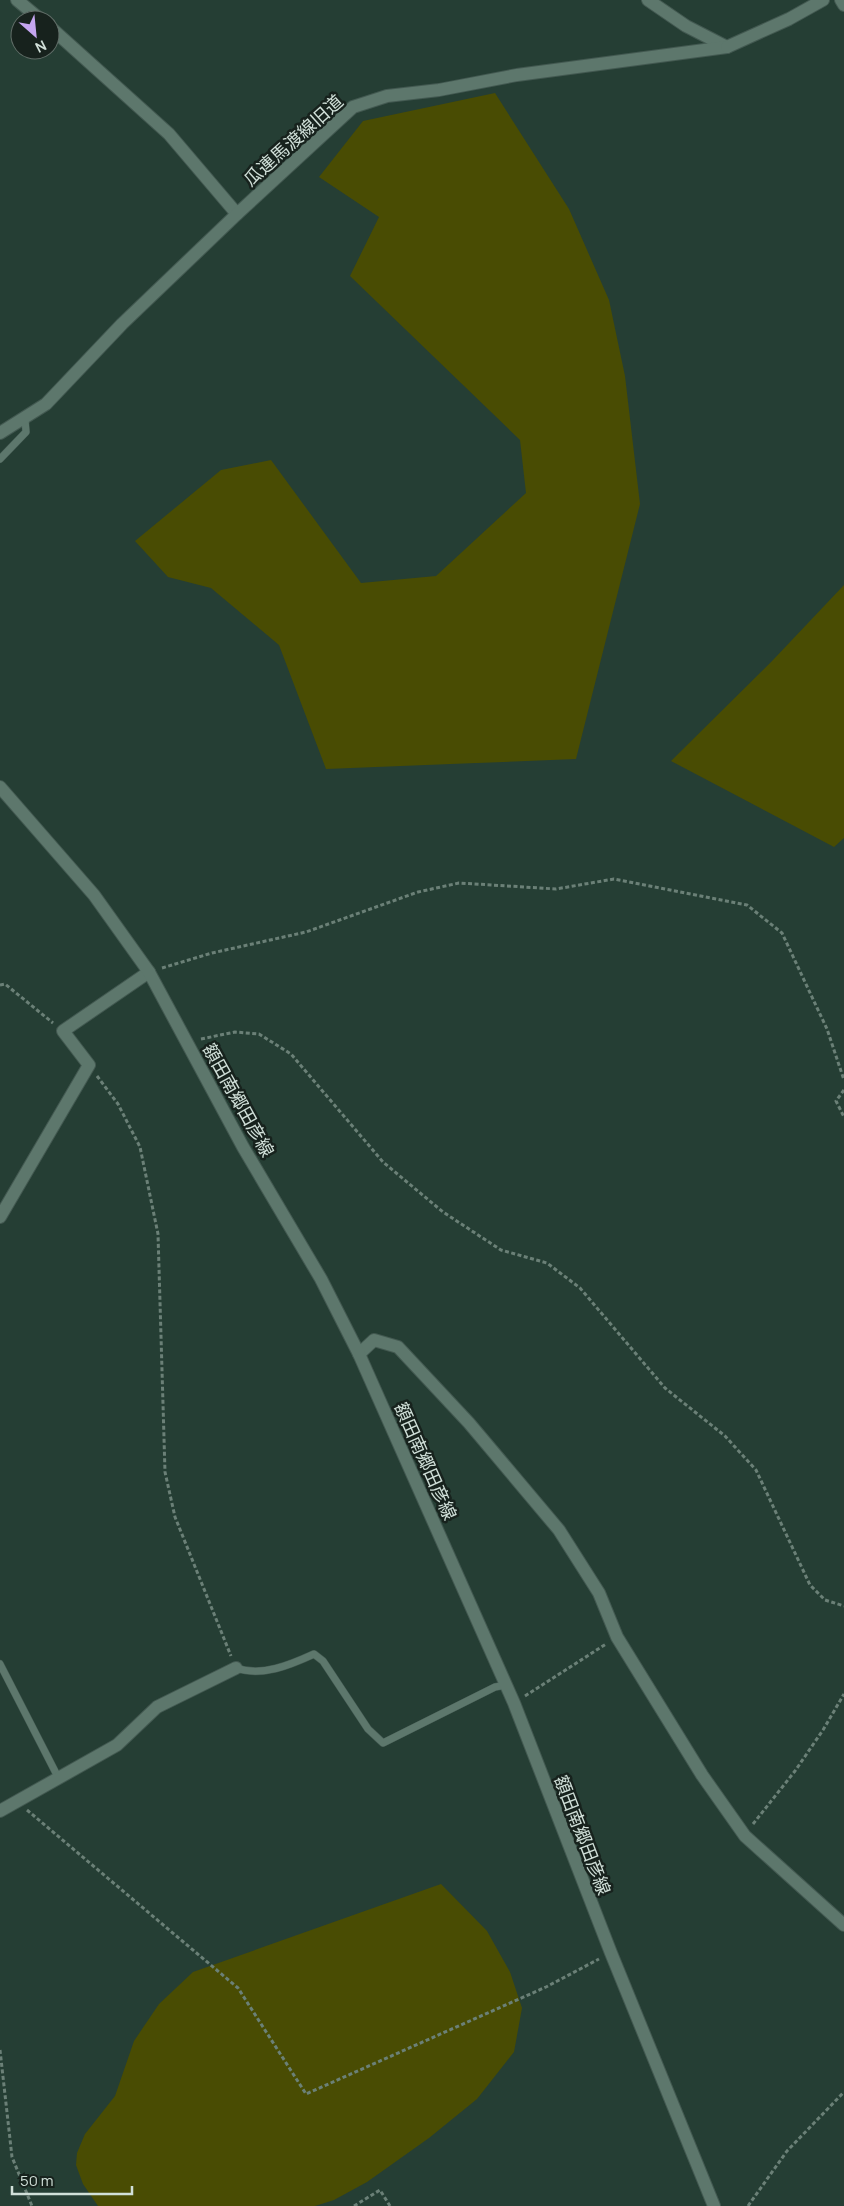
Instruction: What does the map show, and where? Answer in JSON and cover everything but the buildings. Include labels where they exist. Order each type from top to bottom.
[{"type":"street","points":[[17,0],[29,10]]},
{"type":"street","points":[[648,0],[686,26],[727,47]]},
{"type":"street","name":"瓜連馬渡線旧道","points":[[0,434],[46,404],[122,324],[352,107],[387,96],[439,90],[517,75],[727,47],[789,19],[823,0]]},
{"type":"street","points":[[841,0],[844,5]]},
{"type":"street","points":[[60,36],[169,134],[237,214]]},
{"type":"street","name":"額田南郷田彦線","points":[[0,787],[94,895],[149,972],[244,1147],[320,1279],[359,1354],[514,1703],[610,1953],[714,2206]]},
{"type":"street","points":[[0,1217],[89,1065],[63,1031],[149,972]]},
{"type":"street","points":[[359,1354],[374,1340],[398,1347],[469,1423],[560,1530],[599,1593],[617,1637],[702,1775],[745,1836],[844,1925]]},
{"type":"street","points":[[0,1811],[117,1745],[157,1707],[236,1668]]},
{"type":"lane","points":[[0,459],[26,432],[25,419]]},
{"type":"lane","points":[[236,1668],[248,1672],[286,1667],[314,1654],[324,1660],[368,1729],[383,1743],[495,1687],[506,1685]]},
{"type":"lane","points":[[0,1664],[59,1779]]},
{"type":"path","points":[[149,972],[212,953],[306,932],[418,892],[458,883],[556,889],[614,878],[747,905],[782,933],[827,1029],[844,1080]]},
{"type":"path","points":[[0,985],[5,984],[63,1031]]},
{"type":"path","points":[[187,1042],[236,1032],[258,1034],[291,1054],[384,1162],[443,1212],[501,1250],[547,1263],[580,1288],[665,1388],[725,1436],[756,1470],[810,1585],[825,1600],[844,1606]]},
{"type":"path","points":[[89,1065],[118,1104],[140,1147],[158,1234],[165,1472],[175,1517],[236,1668]]},
{"type":"path","points":[[844,1090],[836,1101],[844,1117]]},
{"type":"path","points":[[514,1703],[617,1637]]},
{"type":"path","points":[[745,1836],[801,1763],[844,1694]]},
{"type":"path","points":[[19,1802],[238,1988],[306,2094],[546,1987],[610,1953]]},
{"type":"path","points":[[0,2050],[12,2157],[32,2206]]},
{"type":"path","points":[[748,2206],[787,2151],[844,2092]]},
{"type":"path","points":[[354,2206],[380,2190],[390,2206]]},
{"type":"shaded area","points":[[495,93],[569,209],[609,300],[625,376],[640,504],[576,759],[326,769],[279,645],[211,588],[168,577],[135,541],[221,470],[271,460],[361,583],[436,576],[526,493],[520,440],[350,276],[379,217],[319,177],[363,121]]},
{"type":"shaded area","points":[[844,585],[844,838],[834,847],[671,761],[773,660]]},
{"type":"shaded area","points":[[441,1884],[487,1931],[510,1972],[522,2008],[514,2052],[477,2099],[429,2138],[367,2182],[334,2200],[315,2206],[98,2206],[83,2184],[76,2165],[77,2153],[85,2134],[115,2096],[134,2041],[159,2004],[193,1972]]}]
